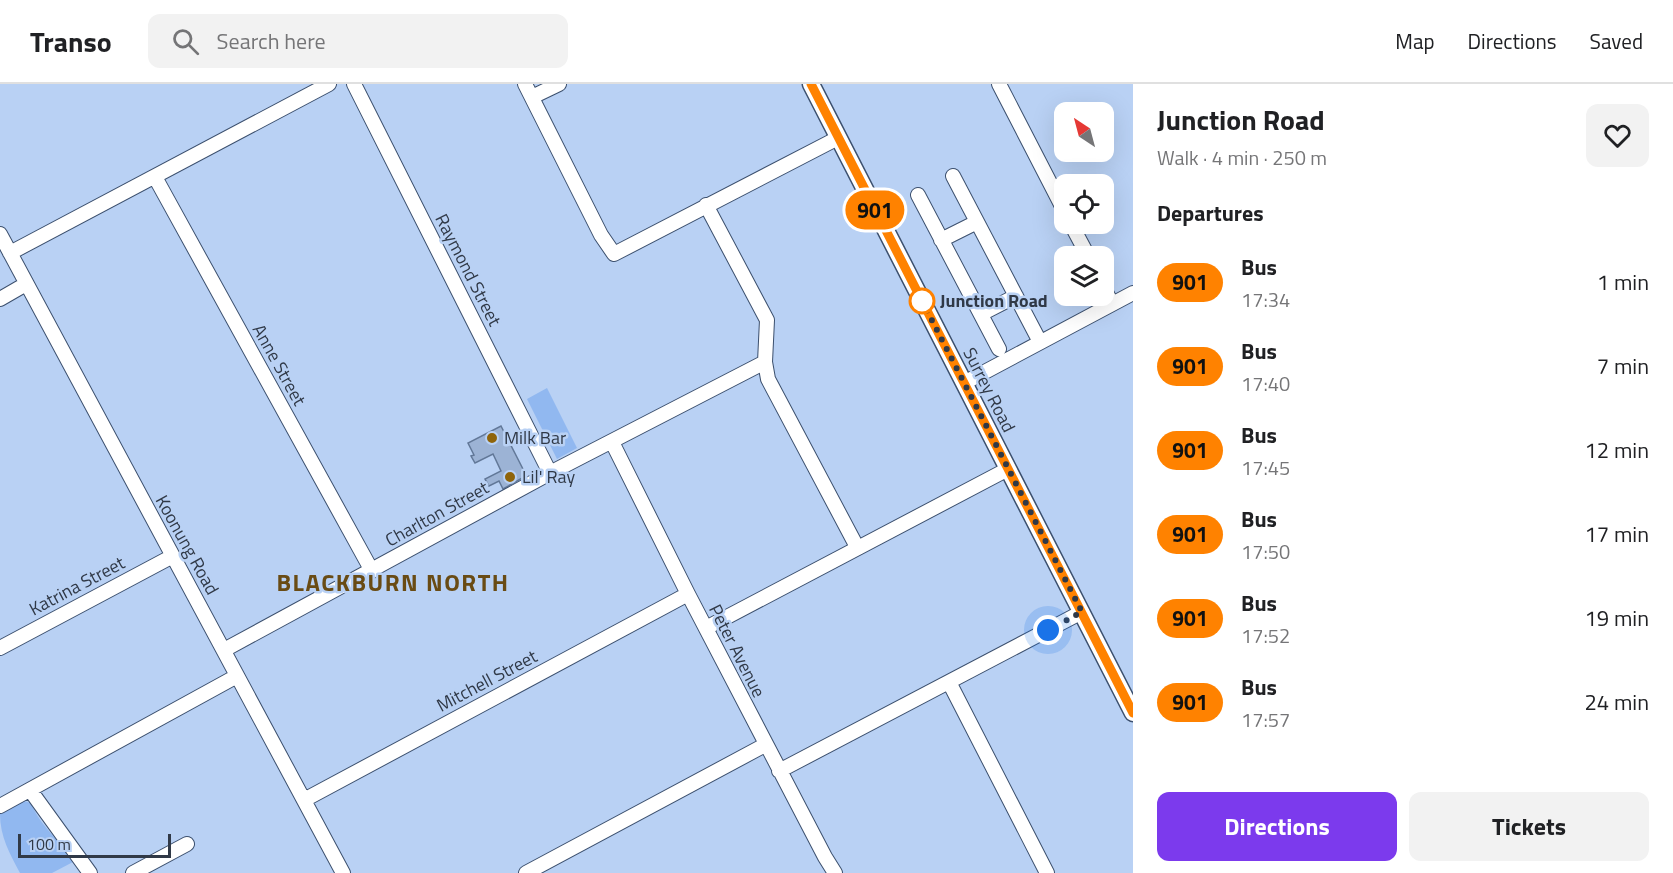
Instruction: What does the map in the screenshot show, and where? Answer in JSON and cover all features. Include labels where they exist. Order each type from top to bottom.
[{"type":"main road","name":"Surrey Road","points":[[811,84],[1133,713]]},
{"type":"street","points":[[10,253],[155,177],[304,90],[329,84]]},
{"type":"street","name":"Raymond Street","points":[[354,84],[550,473]]},
{"type":"street","points":[[525,84],[601,235],[614,254],[838,138]]},
{"type":"street","points":[[532,98],[559,84]]},
{"type":"street","points":[[999,84],[1054,191]]},
{"type":"street","points":[[953,176],[1040,342]]},
{"type":"street","name":"Anne Street","points":[[155,177],[372,571]]},
{"type":"street","points":[[918,195],[999,349]]},
{"type":"street","points":[[706,206],[767,320],[765,362],[768,379],[857,547]]},
{"type":"street","points":[[941,240],[977,222]]},
{"type":"street","name":"Koonung Road","points":[[0,234],[343,873]]},
{"type":"street","points":[[0,299],[26,284]]},
{"type":"street","points":[[1114,303],[1133,293]]},
{"type":"street","points":[[981,314],[1016,296]]},
{"type":"street","points":[[964,383],[1108,306]]},
{"type":"street","name":"Charlton Street","points":[[224,650],[550,473],[765,362]]},
{"type":"street","name":"Peter Avenue","points":[[612,442],[765,745],[835,873]]},
{"type":"street","points":[[706,628],[1008,469]]},
{"type":"street","name":"Katrina Street","points":[[0,648],[171,556]]},
{"type":"street","name":"Mitchell Street","points":[[304,800],[688,594]]},
{"type":"street","points":[[779,771],[1082,612]]},
{"type":"street","points":[[0,806],[237,676]]},
{"type":"street","points":[[949,682],[1047,873]]},
{"type":"street","points":[[526,873],[765,745]]},
{"type":"street","points":[[30,790],[90,873]]},
{"type":"street","points":[[133,873],[187,844]]},
{"type":"street","points":[[825,857],[829,873]]},
{"type":"shaded area","points":[[547,388],[577,448],[557,459],[527,399]]},
{"type":"shaded area","points":[[24,801],[31,803],[40,819],[73,862],[52,873],[20,873],[4,838],[0,814]]},
{"type":"building","points":[[501,426],[525,473],[524,477],[503,489],[499,481],[489,486],[485,479],[501,471],[493,454],[475,463],[468,443]]},
{"type":"bus line","name":"901","points":[[811,84],[1133,713]]},
{"type":"place","name":"Junction Road","points":[[922,301]]},
{"type":"place","name":"Milk Bar","points":[[492,438]]},
{"type":"place","name":"Lil' Ray","points":[[510,477]]},
{"type":"district","name":"BLACKBURN NORTH","points":[[393,583]]},
{"type":"route","points":[[922,301],[1082,612],[1048,630]]}]
